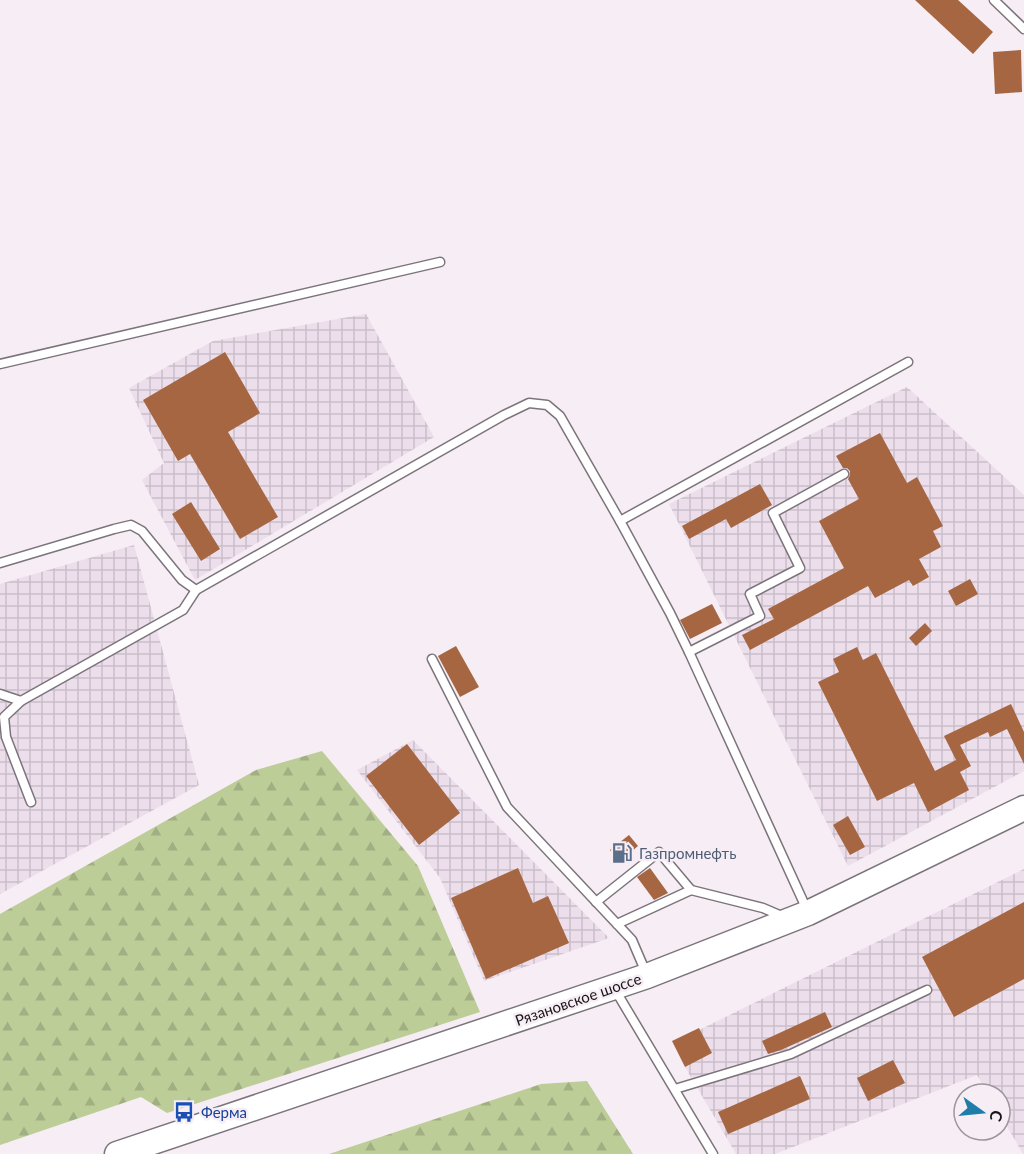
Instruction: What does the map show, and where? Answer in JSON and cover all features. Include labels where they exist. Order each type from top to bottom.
[{"type":"main road","name":"Рязановское шоссе","points":[[117,1154],[647,976],[799,916],[1024,808]]},
{"type":"lane","points":[[994,0],[1024,29]]},
{"type":"lane","points":[[0,364],[440,262]]},
{"type":"lane","points":[[620,521],[908,362]]},
{"type":"lane","points":[[31,802],[6,737],[4,717],[21,700],[183,610],[196,590],[504,415],[530,403],[547,405],[560,416],[670,613],[689,652],[799,916]]},
{"type":"lane","points":[[689,652],[760,616],[750,594],[801,568],[773,513],[844,474]]},
{"type":"lane","points":[[0,563],[131,525],[142,531],[182,580],[196,590]]},
{"type":"lane","points":[[432,659],[507,807],[632,940],[647,976]]},
{"type":"lane","points":[[0,694],[21,700]]},
{"type":"lane","points":[[596,902],[659,852],[691,890],[799,916]]},
{"type":"lane","points":[[617,924],[691,890]]},
{"type":"lane","points":[[614,988],[713,1154]]},
{"type":"lane","points":[[675,1089],[791,1054],[927,990]]},
{"type":"shaded area","points":[[366,314],[434,437],[195,580],[142,480],[164,463],[129,388],[213,341]]},
{"type":"shaded area","points":[[907,387],[1024,495],[1024,771],[848,866],[669,504]]},
{"type":"shaded area","points":[[134,545],[199,785],[0,894],[0,584]]},
{"type":"shaded area","points":[[413,740],[609,938],[484,981],[440,878],[357,770]]},
{"type":"shaded area","points":[[1024,869],[1024,1154],[1012,1135],[1012,1082],[981,1082],[977,1075],[959,1082],[952,1082],[952,1085],[775,1154],[736,1154],[685,1067],[675,1042]]},
{"type":"green space","points":[[322,751],[418,866],[480,1012],[167,1113],[141,1097],[0,1145],[0,914],[256,770]]},
{"type":"green space","points":[[587,1081],[633,1154],[329,1154],[541,1084]]},
{"type":"building","points":[[915,0],[958,0],[993,32],[973,54]]},
{"type":"building","points":[[1021,50],[1022,92],[995,94],[993,52]]},
{"type":"building","points":[[225,352],[260,413],[228,432],[278,517],[240,539],[190,454],[178,461],[143,400]]},
{"type":"building","points":[[880,433],[907,483],[917,477],[943,526],[933,531],[941,547],[919,559],[929,577],[913,586],[909,580],[875,598],[868,586],[750,650],[742,635],[774,619],[768,609],[844,568],[819,521],[859,499],[848,479],[850,471],[843,468],[836,456]]},
{"type":"building","points":[[760,484],[772,505],[731,528],[726,519],[689,539],[682,526]]},
{"type":"building","points":[[191,502],[220,549],[201,561],[172,514]]},
{"type":"building","points":[[970,579],[978,594],[956,606],[948,591]]},
{"type":"building","points":[[712,604],[722,623],[690,639],[680,620]]},
{"type":"building","points":[[925,623],[932,631],[916,646],[909,638]]},
{"type":"building","points":[[456,646],[479,687],[460,697],[438,656]]},
{"type":"building","points":[[857,647],[863,660],[876,653],[935,771],[956,760],[944,736],[1011,704],[1024,732],[1024,764],[1007,729],[990,737],[988,732],[960,745],[971,766],[960,772],[969,790],[928,812],[914,783],[877,801],[818,682],[839,672],[833,659]]},
{"type":"building","points":[[407,744],[460,813],[419,845],[366,776]]},
{"type":"building","points":[[848,816],[865,847],[850,855],[833,825]]},
{"type":"building","points":[[629,835],[638,846],[619,862],[610,850]]},
{"type":"building","points":[[518,868],[533,903],[548,896],[569,943],[486,979],[451,898]]},
{"type":"building","points":[[650,868],[668,893],[654,900],[637,877]]},
{"type":"building","points":[[1024,902],[1024,979],[954,1017],[922,957]]},
{"type":"building","points":[[825,1012],[832,1027],[768,1054],[762,1041]]},
{"type":"building","points":[[699,1028],[712,1053],[685,1067],[672,1041]]},
{"type":"building","points":[[893,1060],[905,1083],[868,1101],[857,1078]]},
{"type":"building","points":[[800,1076],[810,1099],[728,1134],[718,1112]]},
{"type":"place","name":"Газпромнефть","points":[[622,853]]},
{"type":"place","name":"Ферма","points":[[184,1112]]}]
